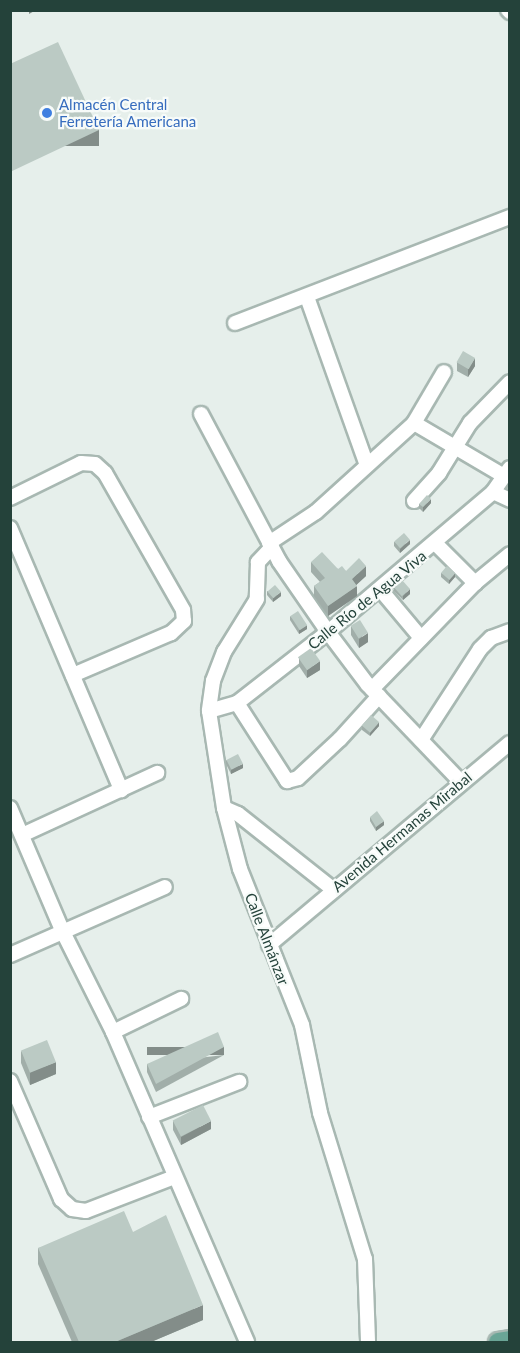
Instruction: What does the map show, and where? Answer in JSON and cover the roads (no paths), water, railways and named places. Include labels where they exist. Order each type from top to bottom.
[{"type":"main road","points":[[498,1342],[510,1340]]},
{"type":"street","points":[[234,323],[510,218]]},
{"type":"street","points":[[307,297],[366,463]]},
{"type":"street","points":[[271,545],[316,512],[366,463],[414,423],[444,372]]},
{"type":"street","points":[[414,501],[457,448],[470,423],[510,382]]},
{"type":"street","points":[[201,414],[271,545],[328,632],[375,692],[460,781]]},
{"type":"street","points":[[414,423],[457,448],[507,472]]},
{"type":"street","points":[[10,498],[81,463],[95,464],[105,473],[183,610],[183,621],[171,633],[72,675]]},
{"type":"street","name":"Calle Río de Agua Viva","points":[[209,711],[237,703],[328,632],[493,492],[507,472]]},
{"type":"street","points":[[493,492],[510,500]]},
{"type":"street","points":[[10,528],[121,790]]},
{"type":"street","points":[[435,543],[475,583]]},
{"type":"street","name":"Calle Almánzar","points":[[271,545],[258,562],[257,599],[224,652],[213,681],[209,711],[224,808],[240,868],[302,1025],[320,1113],[365,1259],[369,1342]]},
{"type":"street","points":[[237,703],[287,781],[298,778],[340,739],[375,692],[421,638],[475,583],[510,554]]},
{"type":"street","points":[[380,590],[421,638]]},
{"type":"street","points":[[421,740],[480,649],[491,639],[510,631]]},
{"type":"street","name":"Avenida Hermanas Mirabal","points":[[269,945],[436,806],[460,781],[510,743]]},
{"type":"street","points":[[22,835],[157,773]]},
{"type":"street","points":[[10,808],[63,932],[113,1032],[247,1342]]},
{"type":"street","points":[[224,808],[238,814],[334,890]]},
{"type":"street","points":[[10,955],[165,887]]},
{"type":"street","points":[[113,1032],[181,999]]},
{"type":"street","points":[[10,1081],[61,1199],[72,1209],[86,1211],[174,1177]]},
{"type":"street","points":[[149,1117],[239,1082]]},
{"type":"place","name":"Almacén Central Ferretería Americana","points":[[47,113]]}]
